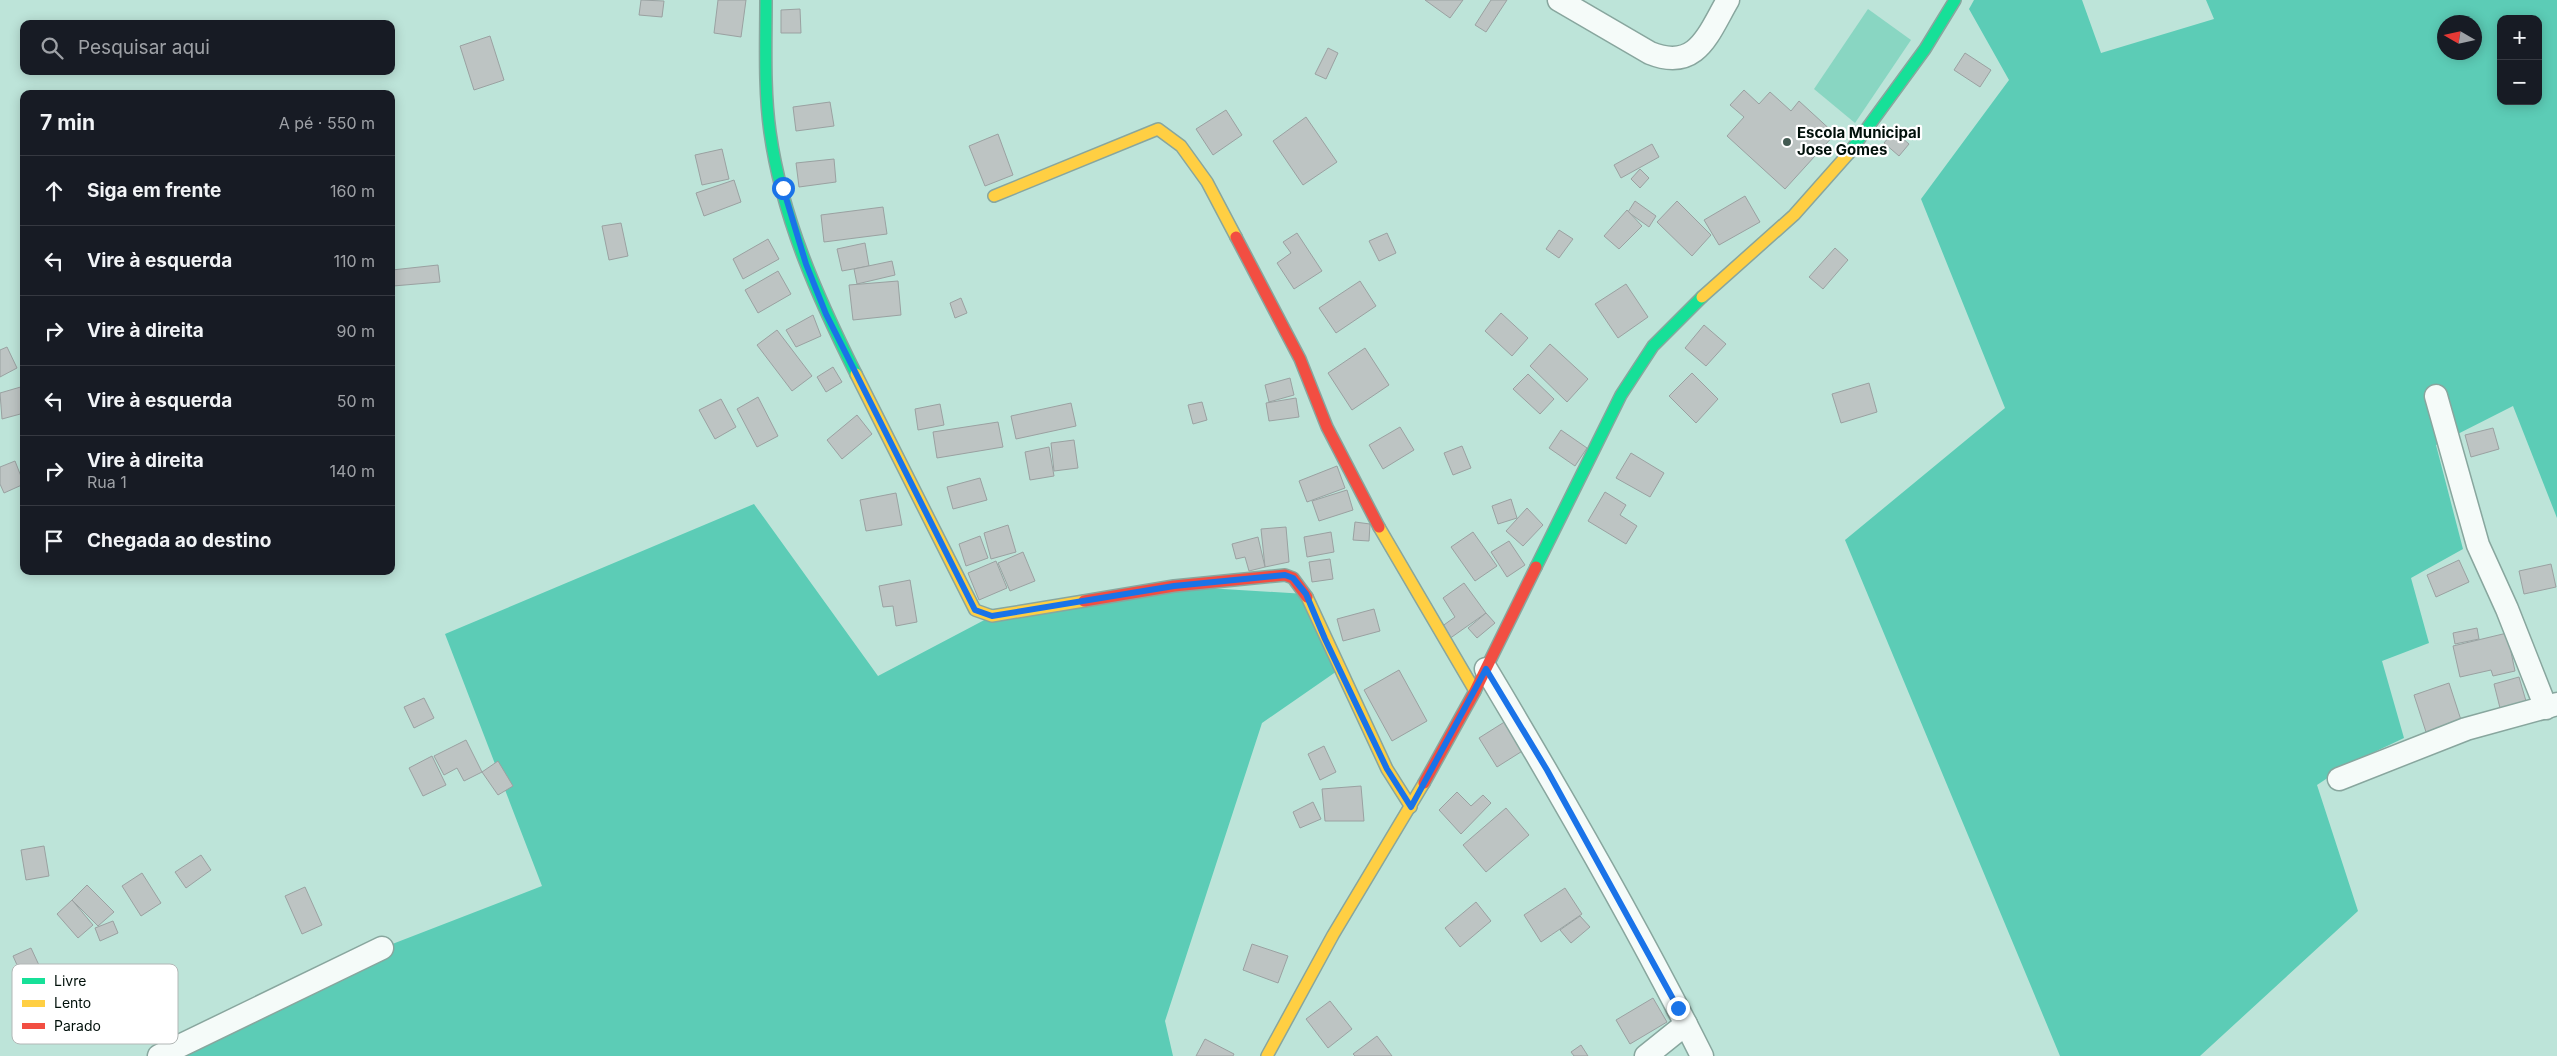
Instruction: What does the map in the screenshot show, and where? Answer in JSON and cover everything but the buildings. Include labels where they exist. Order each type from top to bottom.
[{"type":"street","points":[[766,0],[767,106],[774,153],[806,264],[826,314],[975,610],[992,616],[1174,586],[1285,575],[1293,578],[1306,594],[1325,639],[1387,769],[1411,807]]},
{"type":"street","points":[[1559,0],[1650,53],[1666,60],[1680,59],[1691,54],[1700,46],[1728,0]]},
{"type":"street","points":[[1267,1056],[1333,936],[1411,807],[1476,690],[1620,395],[1653,346],[1688,309],[1794,215],[1858,143],[1925,50],[1955,0]]},
{"type":"street","points":[[994,196],[1158,129],[1181,146],[1206,182],[1256,272],[1300,359],[1327,427],[1380,530],[1476,690]]},
{"type":"street","points":[[2339,779],[2466,729],[2552,706],[2478,545],[2436,396]]},
{"type":"street","points":[[1486,669],[1547,770],[1702,1056]]},
{"type":"street","points":[[159,1056],[382,948]]},
{"type":"street","points":[[1646,1056],[1686,1024]]},
{"type":"green space","points":[[1974,0],[2082,0],[2101,53],[2214,19],[2206,0],[2557,0],[2557,518],[2513,406],[2436,445],[2463,549],[2411,578],[2429,643],[2382,661],[2404,738],[2347,765],[2317,785],[2358,911],[2200,1056],[2060,1056],[1845,540],[2005,408],[1921,199],[2009,80],[1969,9]]},
{"type":"green space","points":[[1868,9],[1911,40],[1855,123],[1814,89]]},
{"type":"green space","points":[[754,504],[878,676],[992,616],[1174,586],[1306,594],[1340,669],[1262,723],[1165,1021],[1173,1056],[161,1056],[382,948],[542,886],[445,634]]},
{"type":"traffic: fast","points":[[766,0],[767,99],[770,132],[783,195],[792,226],[815,287],[856,374]]},
{"type":"traffic: fast","points":[[1849,153],[1925,49],[1955,0]]},
{"type":"traffic: fast","points":[[1536,567],[1621,395],[1653,346],[1702,297]]},
{"type":"traffic: slow","points":[[994,196],[1158,129],[1181,146],[1207,182],[1236,237]]},
{"type":"traffic: slow","points":[[1702,297],[1794,215],[1849,153]]},
{"type":"traffic: slow","points":[[856,374],[975,610],[992,616],[1084,601]]},
{"type":"traffic: slow","points":[[1379,527],[1475,691]]},
{"type":"traffic: slow","points":[[1307,597],[1387,769],[1411,807]]},
{"type":"traffic: slow","points":[[1267,1056],[1333,935],[1424,783]]},
{"type":"traffic: jam","points":[[1236,237],[1300,359],[1327,427],[1379,527]]},
{"type":"traffic: jam","points":[[1424,783],[1475,691],[1536,567]]},
{"type":"traffic: jam","points":[[1084,601],[1174,586],[1285,575],[1293,578],[1307,597]]},
{"type":"place","name":"Escola Municipal Jose Gomes","points":[[1787,142]]},
{"type":"route","points":[[783,188],[806,264],[826,314],[975,610],[992,616],[1174,586],[1285,575],[1293,578],[1306,594],[1325,639],[1358,704],[1387,769],[1411,807],[1486,669],[1547,770],[1678,1008]]}]
